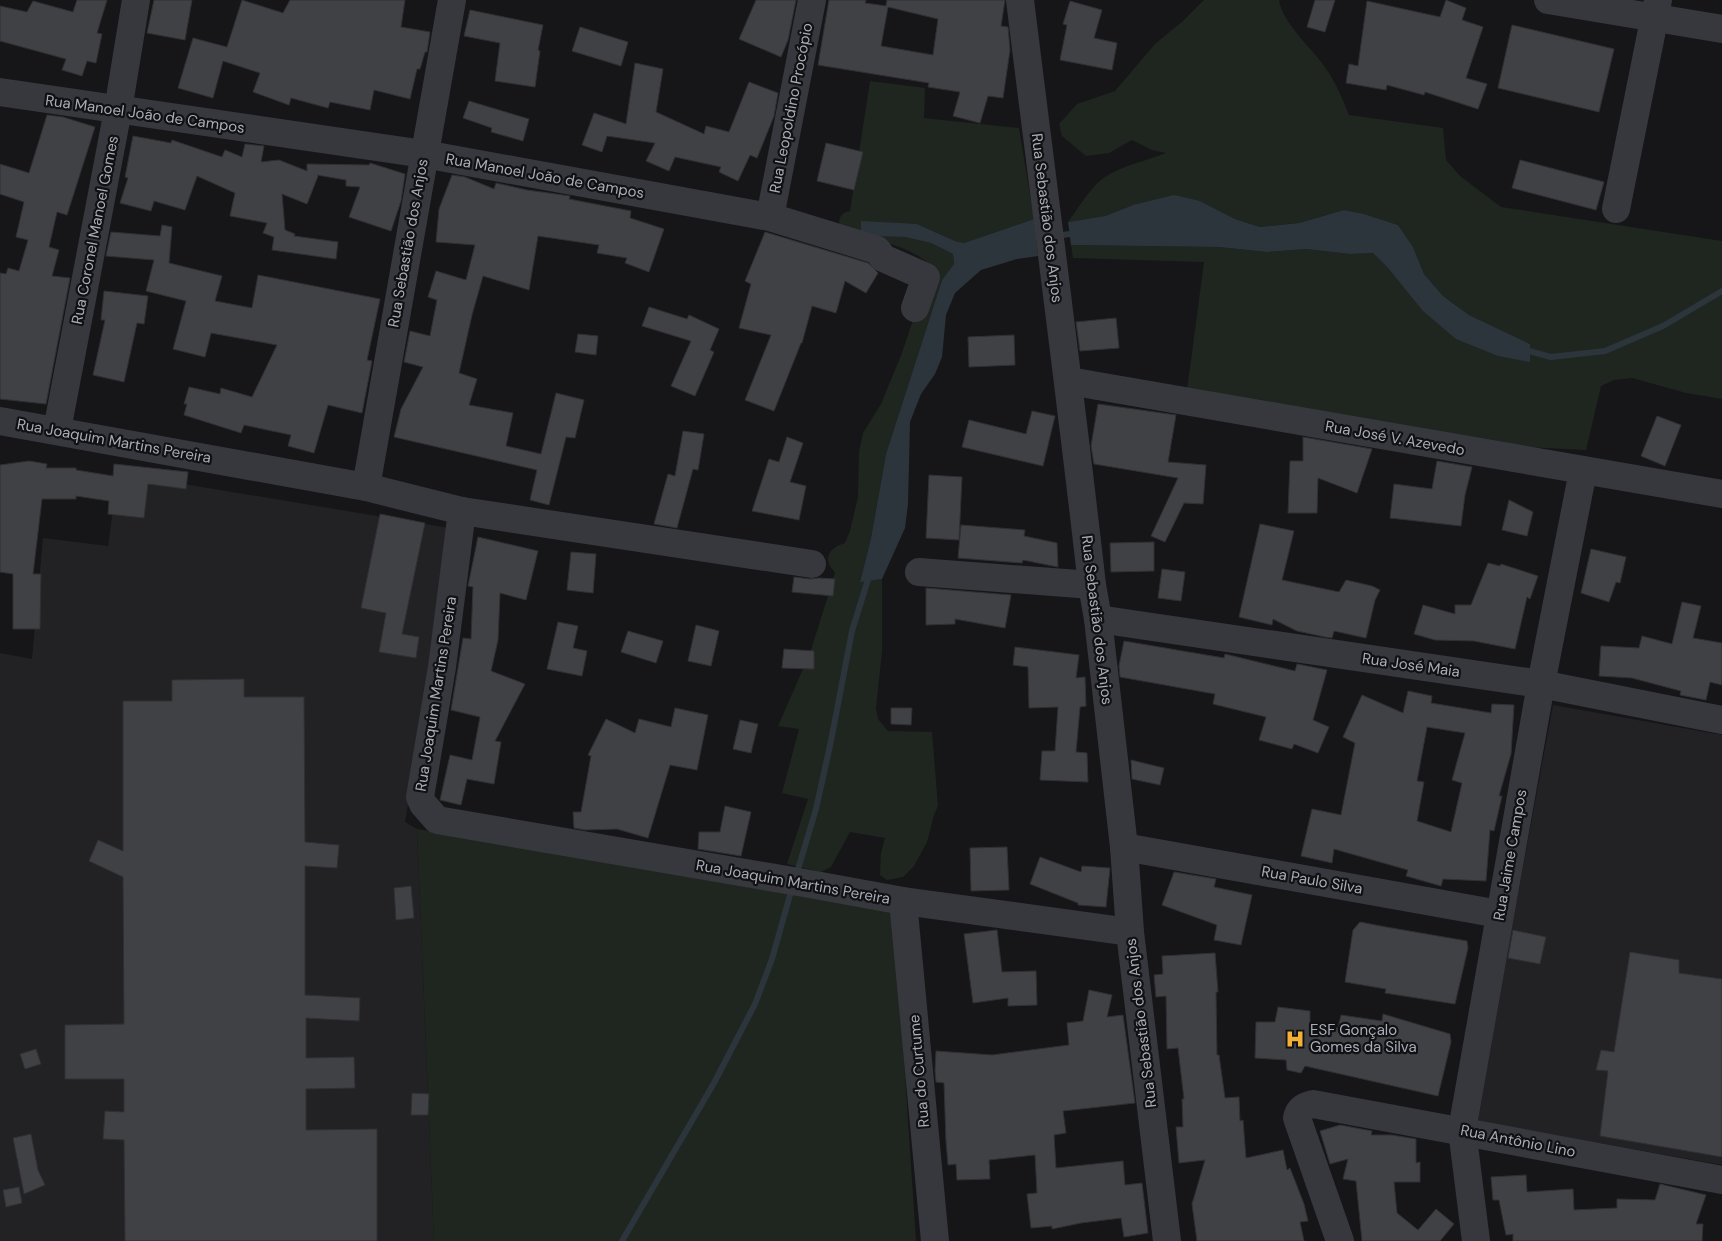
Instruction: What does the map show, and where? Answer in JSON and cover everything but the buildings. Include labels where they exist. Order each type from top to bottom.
[{"type":"street","name":"Rua Coronel Manoel Gomes","points":[[57,430],[118,110],[136,0]]},
{"type":"street","name":"Rua Sebastião dos Anjos","points":[[366,487],[452,0]]},
{"type":"street","name":"Rua Leopoldino Procópio","points":[[770,217],[812,0]]},
{"type":"street","name":"Rua Sebastião dos Anjos","points":[[1020,0],[1050,248],[1069,381],[1092,585],[1098,619],[1124,847],[1130,932],[1167,1241]]},
{"type":"street","points":[[1548,0],[1657,9],[1722,29]]},
{"type":"street","points":[[1616,209],[1657,9]]},
{"type":"street","name":"Rua Manoel João de Campos","points":[[0,92],[424,154],[770,217],[877,250],[883,258],[926,277],[915,308]]},
{"type":"street","name":"Rua José V. Azevedo","points":[[1069,381],[1722,494]]},
{"type":"street","name":"Rua Joaquim Martins Pereira","points":[[0,421],[366,487],[462,511],[442,667],[420,797],[422,804],[437,820],[903,901],[1130,932]]},
{"type":"street","name":"Rua Jaime Campos","points":[[1476,1241],[1462,1130],[1541,684],[1583,471]]},
{"type":"street","points":[[462,511],[812,564]]},
{"type":"street","points":[[919,572],[1092,585]]},
{"type":"street","name":"Rua José Maia","points":[[1098,619],[1541,684],[1722,720]]},
{"type":"street","name":"Rua Paulo Silva","points":[[1124,847],[1499,914]]},
{"type":"street","name":"Rua do Curtume","points":[[903,901],[935,1241]]},
{"type":"street","name":"Rua Antônio Lino","points":[[1340,1241],[1297,1118],[1298,1112],[1304,1106],[1313,1104],[1462,1130],[1722,1180]]},
{"type":"shaded area","points":[[1204,0],[1279,0],[1281,9],[1292,27],[1330,75],[1349,115],[1443,128],[1446,160],[1460,176],[1501,207],[1722,241],[1722,399],[1686,393],[1632,378],[1614,380],[1601,386],[1586,450],[1527,447],[1187,390],[1204,262],[1073,258],[1071,245],[1219,247],[1267,252],[1306,249],[1350,254],[1373,253],[1388,268],[1530,362],[1530,344],[1469,315],[1443,296],[1424,274],[1413,247],[1398,225],[1364,214],[1344,210],[1299,223],[1260,227],[1235,219],[1200,201],[1133,205],[1105,216],[1068,222],[1090,192],[1105,177],[1127,166],[1166,153],[1152,150],[1132,140],[1109,153],[1086,156],[1062,136],[1059,124],[1077,104],[1115,91],[1155,44],[1184,20]]},
{"type":"shaded area","points":[[870,81],[925,88],[924,118],[1019,128],[1034,219],[964,243],[955,241],[917,224],[862,236],[839,229],[839,222],[842,215],[850,211]]},
{"type":"shaded area","points":[[1174,195],[1200,201],[1235,219],[1260,227],[1299,223],[1344,210],[1398,225],[1413,247],[1424,274],[1443,296],[1469,315],[1530,344],[1530,362],[1498,356],[1456,339],[1423,311],[1388,268],[1373,253],[1350,254],[1306,249],[1267,252],[1219,247],[1071,245],[1068,222],[1105,216],[1133,205]]},
{"type":"shaded area","points":[[1034,219],[1038,256],[1017,259],[981,270],[955,293],[946,315],[942,357],[935,374],[921,394],[910,422],[908,504],[905,528],[882,579],[860,582],[871,538],[886,454],[942,280],[954,264],[953,254],[931,243],[905,237],[861,236],[861,221],[917,224],[955,241],[964,243]]},
{"type":"shaded area","points":[[863,236],[905,237],[931,243],[953,254],[954,265],[942,280],[886,454],[871,538],[860,581],[882,579],[882,652],[876,708],[878,719],[888,731],[932,732],[938,806],[927,842],[914,866],[903,877],[887,880],[880,875],[881,853],[885,838],[850,832],[831,867],[821,872],[787,864],[808,799],[782,793],[799,729],[778,726],[810,653],[833,580],[835,572],[829,563],[829,554],[835,547],[845,543],[850,531],[858,497],[859,452],[863,433],[881,404],[902,353],[915,314],[928,263],[919,256],[897,246]]},
{"type":"shaded area","points":[[118,473],[455,529],[405,822],[417,829],[434,1241],[0,1241],[0,653],[32,659],[43,538],[108,546]]},
{"type":"shaded area","points":[[1553,705],[1722,735],[1722,1165],[1476,1121]]},
{"type":"shaded area","points":[[417,829],[894,908],[916,1241],[434,1241]]},
{"type":"waterway","points":[[1055,236],[1077,233]]},
{"type":"waterway","points":[[1522,349],[1551,357],[1605,351],[1663,326],[1722,291]]},
{"type":"waterway","points":[[796,876],[816,809],[852,631],[870,573]]},
{"type":"waterway","points":[[622,1241],[714,1083],[755,1004],[772,959],[792,888]]},
{"type":"place","name":"ESF Gonçalo Gomes da Silva","points":[[1295,1039]]}]
